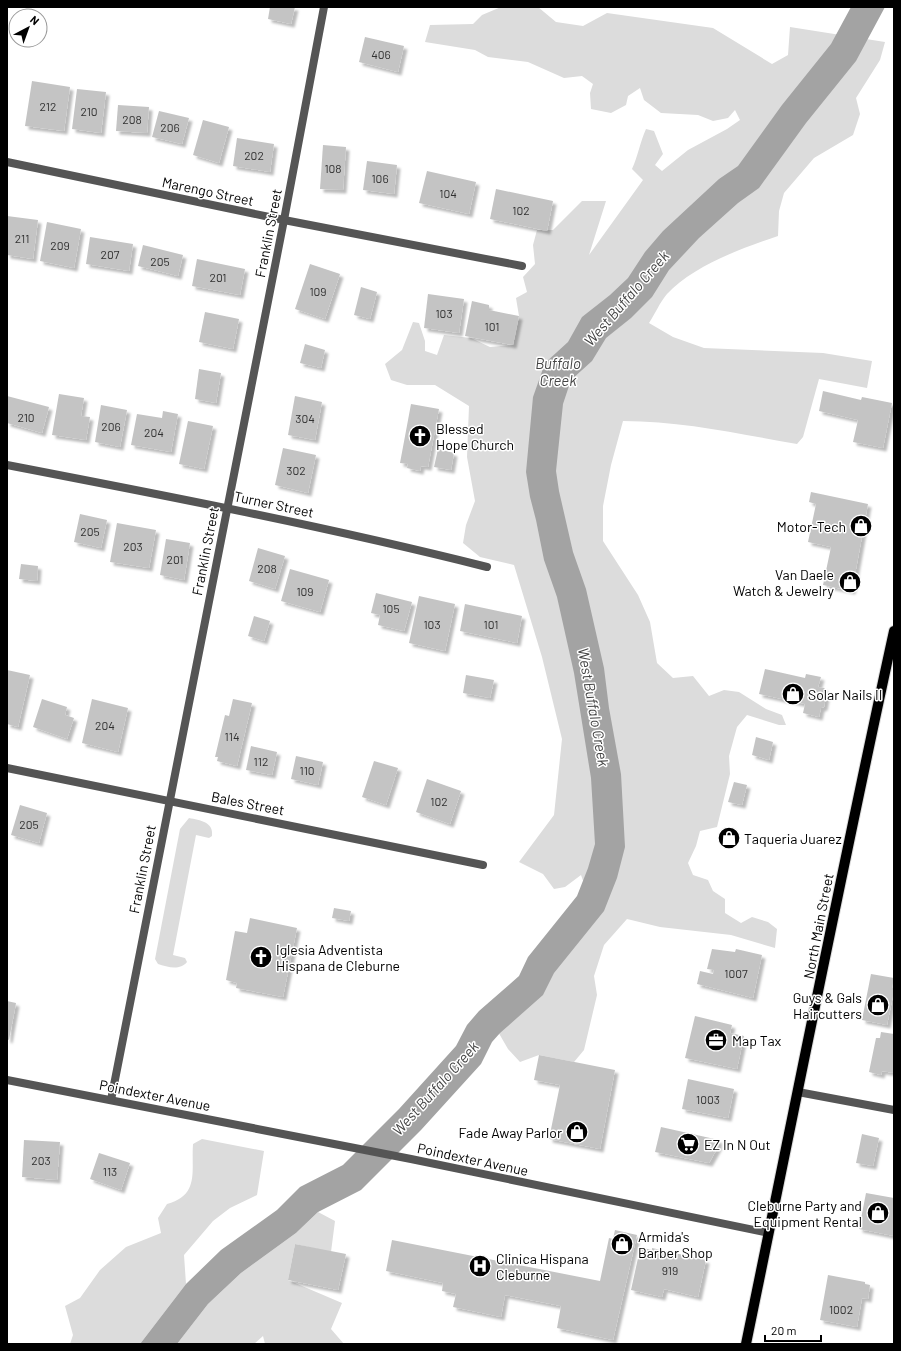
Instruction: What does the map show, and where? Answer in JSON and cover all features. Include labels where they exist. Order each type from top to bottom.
[{"type":"main road","name":"North Main Street","points":[[746,1344],[856,804],[894,631]]},
{"type":"street","name":"Franklin Street","points":[[111,1100],[226,507],[284,220],[324,7]]},
{"type":"street","name":"Marengo Street","points":[[7,162],[284,220],[522,266]]},
{"type":"street","name":"Turner Street","points":[[7,465],[226,507],[414,548],[487,567]]},
{"type":"street","name":"Bales Street","points":[[7,768],[483,864]]},
{"type":"street","name":"Poindexter Avenue","points":[[7,1080],[411,1159],[769,1233]]},
{"type":"street","points":[[798,1092],[894,1110]]},
{"type":"shaded area","points":[[501,7],[538,7],[556,22],[583,26],[607,13],[713,28],[772,64],[788,55],[790,27],[885,42],[880,60],[856,98],[860,114],[853,135],[814,158],[784,193],[779,211],[778,236],[734,252],[690,275],[667,294],[649,323],[673,337],[704,348],[823,353],[872,361],[867,388],[819,379],[803,437],[797,444],[732,432],[667,423],[623,421],[611,465],[603,506],[603,541],[638,595],[650,622],[657,663],[673,678],[693,676],[709,696],[724,690],[739,692],[766,709],[782,715],[786,725],[779,725],[747,715],[737,727],[729,756],[730,774],[717,827],[700,831],[696,846],[688,863],[693,875],[708,880],[713,891],[725,899],[725,913],[741,923],[752,917],[768,922],[777,929],[775,948],[731,935],[660,927],[627,919],[604,945],[594,976],[597,995],[584,1050],[574,1062],[539,1055],[520,1062],[508,1049],[497,1030],[586,889],[581,875],[565,887],[554,889],[543,874],[519,862],[554,815],[562,739],[542,657],[514,565],[480,557],[463,543],[466,525],[475,501],[467,457],[469,406],[435,385],[407,385],[391,380],[385,364],[402,350],[413,322],[419,323],[425,341],[425,351],[437,355],[444,335],[471,338],[490,347],[513,345],[519,316],[516,298],[527,292],[523,277],[535,264],[533,245],[537,230],[553,230],[582,201],[606,201],[589,255],[643,180],[632,169],[646,129],[654,131],[663,154],[655,165],[662,171],[688,150],[727,129],[740,120],[735,110],[728,118],[713,121],[698,115],[661,113],[644,100],[640,88],[628,96],[626,105],[611,113],[591,109],[590,93],[593,84],[582,76],[564,78],[528,62],[488,57],[475,50],[425,42],[430,25],[473,24],[482,15]]},
{"type":"shaded area","points":[[189,818],[205,822],[209,825],[212,831],[212,836],[209,838],[196,835],[173,955],[185,958],[187,962],[181,967],[169,967],[158,964],[155,959],[180,829]]},
{"type":"shaded area","points":[[202,1139],[264,1151],[257,1195],[230,1208],[213,1221],[184,1255],[186,1284],[140,1344],[70,1344],[73,1335],[65,1306],[80,1298],[100,1270],[126,1247],[161,1233],[158,1218],[167,1204],[178,1200],[185,1195],[189,1188],[192,1181],[193,1172],[193,1144]]},
{"type":"shaded area","points":[[318,1212],[335,1221],[331,1252],[295,1244],[288,1280],[342,1303],[331,1329],[344,1344],[265,1344],[263,1336],[254,1344],[177,1344],[208,1304],[241,1273],[296,1233]]},
{"type":"water","name":"Buffalo Creek","points":[[851,7],[885,7],[856,61],[806,123],[759,188],[738,203],[699,238],[669,270],[652,297],[631,318],[606,338],[592,361],[571,380],[563,404],[556,471],[559,491],[573,552],[586,589],[604,668],[609,708],[621,774],[625,847],[617,878],[604,911],[554,973],[543,995],[500,1033],[492,1042],[481,1064],[421,1130],[361,1190],[318,1212],[296,1233],[241,1273],[208,1304],[177,1344],[140,1344],[186,1284],[221,1250],[277,1210],[300,1187],[343,1165],[399,1109],[456,1046],[467,1025],[479,1011],[519,976],[528,957],[577,896],[588,868],[595,844],[591,778],[574,673],[557,597],[544,560],[526,472],[533,397],[545,363],[568,342],[582,317],[610,295],[628,278],[645,252],[663,231],[719,179],[738,166],[782,105],[831,44]]},
{"type":"building","points":[[270,7],[295,7],[291,24],[268,19]]},
{"type":"building","points":[[365,37],[404,46],[398,72],[359,62]]},
{"type":"building","points":[[32,81],[70,87],[64,131],[25,126]]},
{"type":"building","points":[[77,89],[106,92],[101,133],[72,129]]},
{"type":"building","points":[[118,105],[149,107],[147,133],[116,131]]},
{"type":"building","points":[[159,111],[189,118],[182,144],[152,137]]},
{"type":"building","points":[[203,120],[229,127],[219,163],[193,155]]},
{"type":"building","points":[[237,138],[274,144],[270,172],[233,166]]},
{"type":"building","points":[[323,145],[346,147],[343,190],[320,189]]},
{"type":"building","points":[[367,161],[397,165],[394,194],[363,190]]},
{"type":"building","points":[[427,171],[476,182],[469,214],[419,203]]},
{"type":"building","points":[[496,189],[553,201],[547,231],[490,219]]},
{"type":"building","points":[[7,216],[38,220],[33,259],[7,255]]},
{"type":"building","points":[[47,222],[81,229],[74,268],[40,261]]},
{"type":"building","points":[[90,237],[133,244],[129,271],[86,264]]},
{"type":"building","points":[[143,245],[183,255],[178,276],[138,266]]},
{"type":"building","points":[[197,259],[245,269],[240,295],[192,286]]},
{"type":"building","points":[[310,264],[340,274],[325,319],[295,309]]},
{"type":"building","points":[[361,287],[377,292],[370,319],[354,315]]},
{"type":"building","points":[[428,294],[464,299],[459,333],[424,328]]},
{"type":"building","points":[[472,301],[489,305],[489,310],[519,316],[513,345],[465,336]]},
{"type":"building","points":[[205,312],[239,319],[233,349],[199,342]]},
{"type":"building","points":[[305,344],[325,350],[321,368],[300,363]]},
{"type":"building","points":[[199,369],[221,373],[216,403],[195,399]]},
{"type":"building","points":[[823,391],[861,400],[862,397],[892,403],[883,448],[853,442],[858,420],[819,411]]},
{"type":"building","points":[[59,394],[84,398],[81,416],[90,417],[86,440],[52,435]]},
{"type":"building","points":[[7,396],[49,407],[42,433],[7,423]]},
{"type":"building","points":[[295,396],[322,402],[315,440],[288,435]]},
{"type":"building","name":"Blessed Hope Church","points":[[411,404],[439,409],[428,467],[421,466],[420,471],[407,468],[408,464],[400,463]]},
{"type":"building","points":[[101,405],[127,410],[120,447],[95,442]]},
{"type":"building","points":[[163,411],[178,414],[171,452],[131,445],[137,414],[162,418]]},
{"type":"building","points":[[188,421],[213,426],[204,469],[179,464]]},
{"type":"building","points":[[283,448],[316,455],[308,493],[275,485]]},
{"type":"building","points":[[438,449],[454,453],[451,470],[434,467]]},
{"type":"building","points":[[811,492],[868,504],[852,591],[823,585],[831,547],[808,542],[816,504],[809,502]]},
{"type":"building","points":[[80,514],[107,520],[101,548],[74,542]]},
{"type":"building","points":[[117,523],[156,530],[149,568],[110,562]]},
{"type":"building","points":[[166,539],[190,543],[184,580],[160,575]]},
{"type":"building","points":[[258,548],[285,556],[275,589],[249,581]]},
{"type":"building","points":[[21,564],[38,566],[37,581],[19,579]]},
{"type":"building","points":[[290,569],[329,580],[320,612],[281,601]]},
{"type":"building","points":[[376,593],[412,602],[404,631],[378,625],[380,615],[371,613]]},
{"type":"building","points":[[419,596],[455,604],[445,651],[409,643]]},
{"type":"building","points":[[465,604],[522,616],[517,643],[460,631]]},
{"type":"building","points":[[254,616],[270,621],[264,641],[248,636]]},
{"type":"building","name":"Solar Nails II","points":[[765,669],[805,678],[806,674],[821,677],[818,687],[825,688],[824,690],[827,691],[824,707],[821,708],[819,717],[803,713],[805,704],[759,694]]},
{"type":"building","points":[[7,670],[30,675],[18,727],[7,724]]},
{"type":"building","points":[[466,675],[494,680],[490,698],[463,693]]},
{"type":"building","points":[[42,699],[67,707],[65,715],[74,718],[67,739],[33,727]]},
{"type":"building","points":[[92,699],[128,708],[118,752],[82,743]]},
{"type":"building","points":[[233,699],[252,703],[237,766],[217,761],[218,757],[215,757],[225,715],[229,716]]},
{"type":"building","points":[[756,737],[773,742],[769,760],[752,755]]},
{"type":"building","points":[[251,746],[277,752],[272,775],[246,770]]},
{"type":"building","points":[[296,756],[323,762],[318,785],[291,779]]},
{"type":"building","points":[[374,761],[398,768],[386,805],[362,797]]},
{"type":"building","points":[[427,779],[461,791],[450,824],[416,812]]},
{"type":"building","points":[[734,782],[747,785],[742,805],[728,802]]},
{"type":"building","points":[[20,805],[47,813],[39,843],[11,835]]},
{"type":"building","points":[[334,908],[351,911],[349,921],[332,918]]},
{"type":"building","name":"Iglesia Adventista Hispana de Cleburne","points":[[250,918],[297,928],[283,997],[236,988],[237,983],[226,980],[235,931],[247,933]]},
{"type":"building","points":[[712,949],[735,952],[736,949],[762,955],[753,998],[697,984],[700,971],[713,974],[714,970],[707,969]]},
{"type":"building","name":"Guys & Gals Haircutters","points":[[871,974],[894,978],[892,988],[894,988],[894,991],[887,1025],[862,1020]]},
{"type":"building","points":[[7,1001],[16,1003],[9,1040],[7,1039]]},
{"type":"building","name":"Map Tax","points":[[695,1016],[732,1025],[730,1033],[744,1036],[737,1069],[685,1058]]},
{"type":"building","points":[[881,1032],[894,1034],[894,1073],[882,1071],[881,1075],[869,1072],[876,1038],[880,1038]]},
{"type":"building","points":[[539,1055],[615,1070],[600,1149],[549,1139],[560,1085],[534,1080]]},
{"type":"building","points":[[688,1079],[734,1089],[728,1118],[682,1109]]},
{"type":"building","name":"EZ In N Out","points":[[661,1127],[719,1140],[718,1147],[709,1163],[655,1152]]},
{"type":"building","points":[[862,1134],[879,1138],[873,1166],[856,1163]]},
{"type":"building","points":[[24,1140],[60,1142],[57,1180],[22,1177]]},
{"type":"building","points":[[99,1153],[130,1163],[121,1190],[90,1179]]},
{"type":"building","name":"Cleburne Party and Equipment Rental","points":[[866,1193],[894,1198],[894,1236],[859,1229]]},
{"type":"building","points":[[615,1230],[637,1235],[613,1340],[557,1328],[561,1306],[505,1295],[501,1317],[453,1307],[456,1294],[442,1291],[443,1283],[386,1271],[392,1240],[600,1281],[609,1238],[613,1239]]},
{"type":"building","points":[[295,1244],[346,1254],[338,1290],[288,1280]]},
{"type":"building","points":[[643,1248],[652,1250],[652,1248],[706,1260],[698,1297],[664,1289],[662,1297],[631,1290],[640,1249]]},
{"type":"building","points":[[828,1275],[865,1282],[865,1284],[870,1285],[868,1299],[862,1298],[857,1327],[820,1320]]},
{"type":"place","name":"Blessed Hope Church","points":[[420,436]]},
{"type":"place","name":"Motor-Tech","points":[[861,526]]},
{"type":"place","name":"Van Daele Watch & Jewelry","points":[[850,582]]},
{"type":"place","name":"Solar Nails II","points":[[793,694]]},
{"type":"place","name":"Taqueria Juarez","points":[[729,838]]},
{"type":"place","name":"Iglesia Adventista Hispana de Cleburne","points":[[261,957]]},
{"type":"place","name":"Guys & Gals Haircutters","points":[[878,1005]]},
{"type":"place","name":"Map Tax","points":[[716,1040]]},
{"type":"place","name":"Fade Away Parlor","points":[[577,1132]]},
{"type":"place","name":"EZ In N Out","points":[[688,1144]]},
{"type":"place","name":"Cleburne Party and Equipment Rental","points":[[878,1213]]},
{"type":"place","name":"Armida's Barber Shop","points":[[622,1244]]},
{"type":"place","name":"Clinica Hispana Cleburne","points":[[480,1266]]},
{"type":"water label","name":"West Buffalo Creek","points":[[626,298]]},
{"type":"water label","name":"West Buffalo Creek","points":[[594,707]]},
{"type":"water label","name":"West Buffalo Creek","points":[[435,1088]]}]
